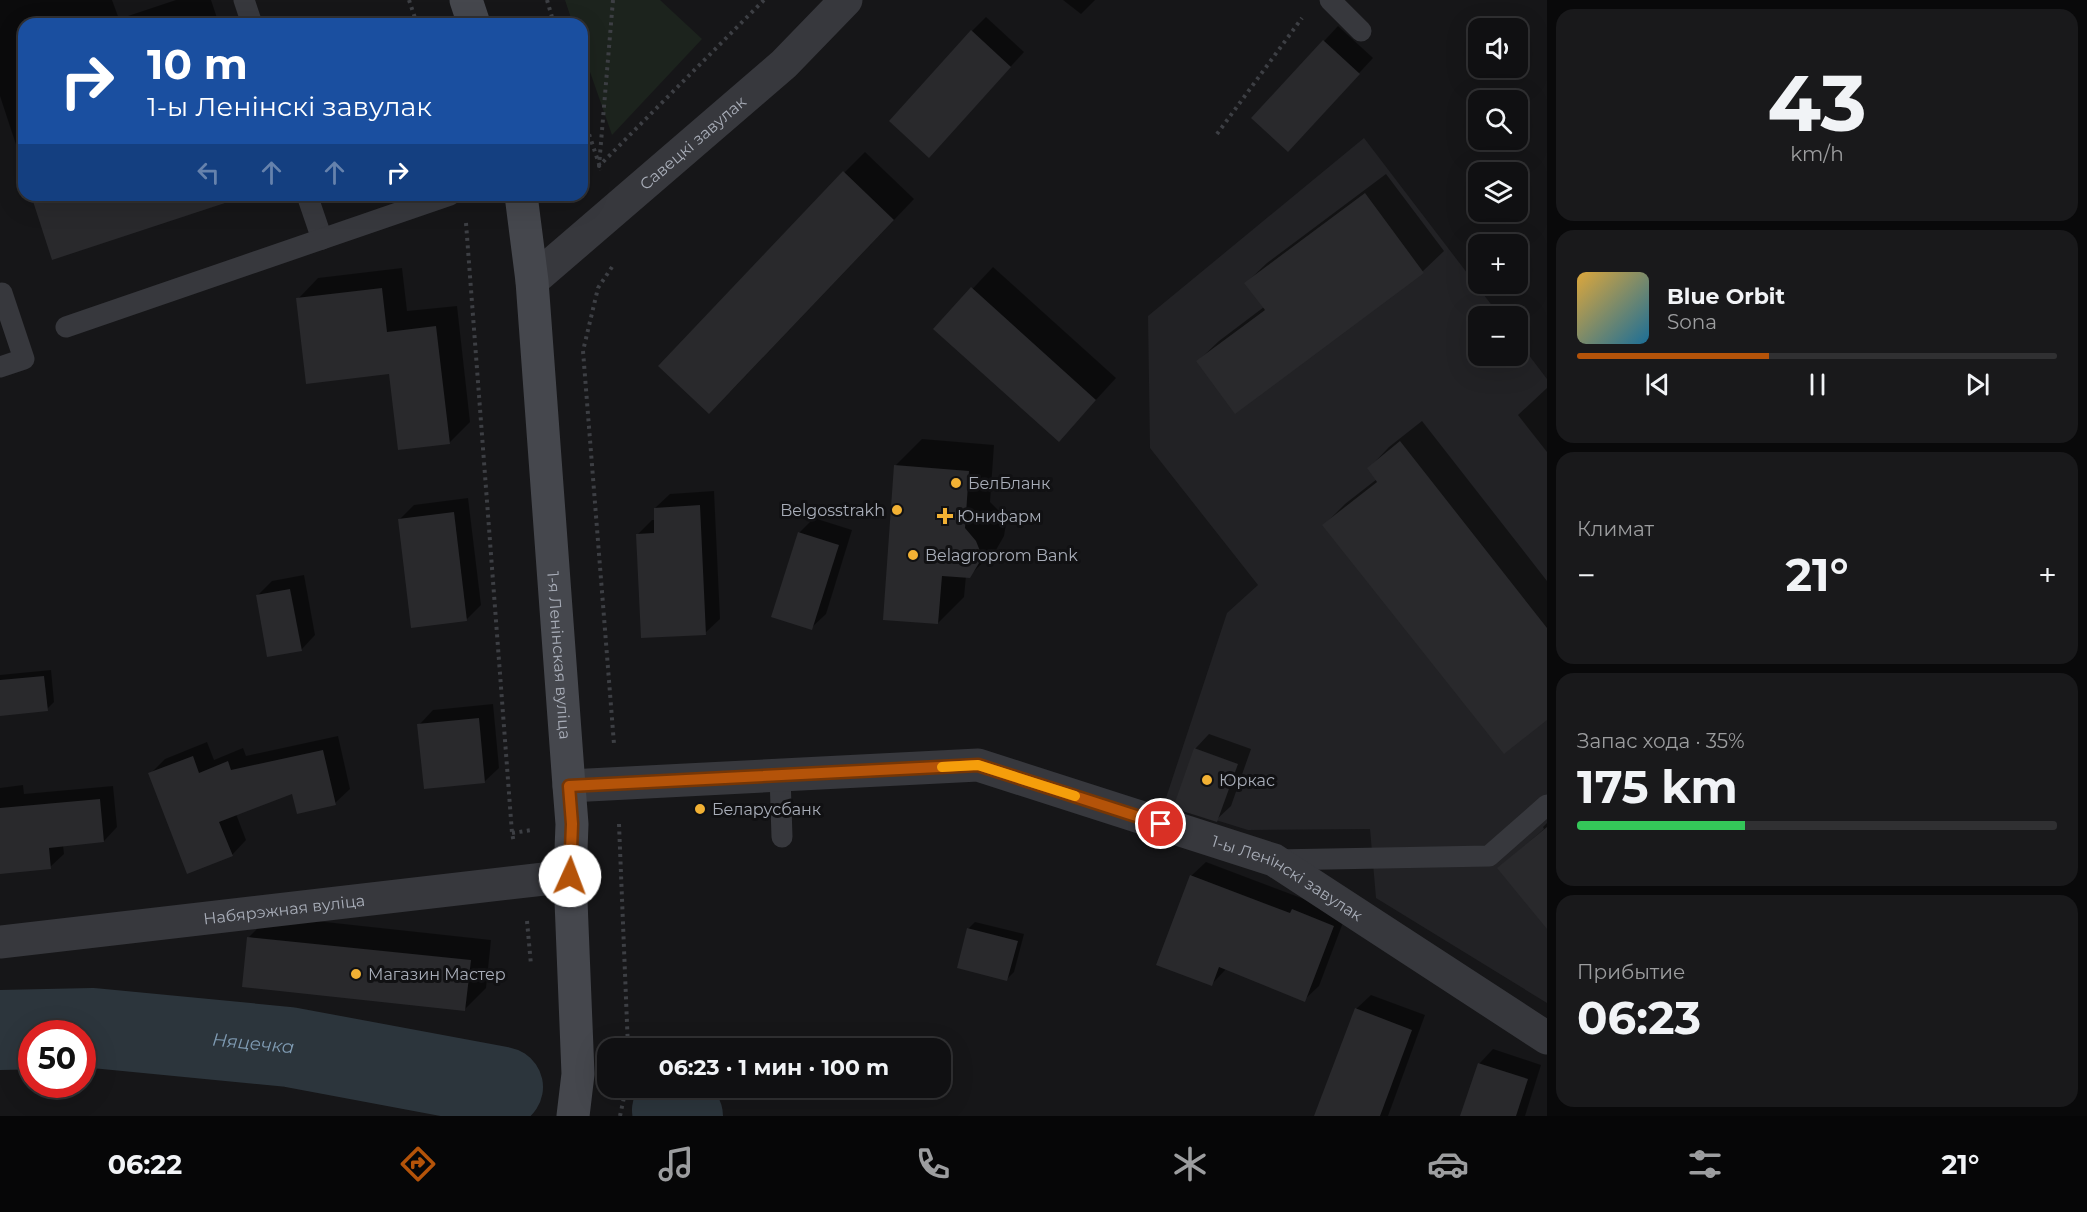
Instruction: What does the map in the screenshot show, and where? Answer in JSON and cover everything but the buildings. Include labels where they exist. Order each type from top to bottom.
[{"type":"main road","points":[[466,0],[472,18]]},
{"type":"main road","name":"1-я Ленінская вуліца","points":[[522,201],[532,281],[572,824],[570,876],[578,1074],[573,1116]]},
{"type":"street","name":"Савецкі завулак","points":[[532,281],[784,64],[846,0]]},
{"type":"street","name":"1-ы Ленінскі завулак","points":[[569,786],[978,765],[1274,860],[1547,1038]]},
{"type":"street","name":"Набярэжная вуліца","points":[[0,942],[570,876]]},
{"type":"lane","points":[[244,0],[250,18]]},
{"type":"lane","points":[[1330,0],[1361,31]]},
{"type":"lane","points":[[310,201],[322,239]]},
{"type":"lane","points":[[66,327],[433,201]]},
{"type":"lane","points":[[0,294],[2,293],[24,359],[0,367]]},
{"type":"lane","points":[[780,776],[782,837]]},
{"type":"lane","points":[[1274,860],[1489,856],[1547,805]]},
{"type":"path","points":[[409,0],[415,18]]},
{"type":"path","points":[[547,0],[552,18]]},
{"type":"path","points":[[599,166],[613,0]]},
{"type":"path","points":[[599,166],[764,0]]},
{"type":"path","points":[[1217,134],[1307,10]]},
{"type":"path","points":[[588,132],[599,166],[619,205]]},
{"type":"path","points":[[465,219],[512,833],[523,880],[532,972]]},
{"type":"path","points":[[616,262],[598,288],[583,351],[617,784],[628,1038]]},
{"type":"path","points":[[620,1116],[624,1098]]},
{"type":"shaded area","points":[[565,0],[660,0],[702,39],[612,135],[588,66],[588,18],[571,18]]},
{"type":"shaded area","points":[[1364,138],[1468,274],[1468,294],[1483,294],[1492,306],[1468,306],[1468,366],[1528,366],[1528,354],[1547,379],[1547,1003],[1376,898],[1370,829],[1248,830],[1164,804],[1227,613],[1258,585],[1150,448],[1148,316]]},
{"type":"waterway","name":"Няцечка","points":[[0,1030],[93,1028],[289,1047],[503,1087]]},
{"type":"waterway","name":"Няцечка","points":[[672,1110],[683,1116]]},
{"type":"slow traffic","points":[[942,767],[978,765],[1075,796]]},
{"type":"place","name":"БелБланк","points":[[956,483]]},
{"type":"place","name":"Belgosstrakh","points":[[897,510]]},
{"type":"place","name":"Юнифарм","points":[[945,516]]},
{"type":"place","name":"Belagroprom Bank","points":[[913,555]]},
{"type":"place","name":"Юркас","points":[[1207,780]]},
{"type":"place","name":"Беларусбанк","points":[[700,809]]},
{"type":"place","name":"Магазин Мастер","points":[[356,974]]},
{"type":"route","points":[[570,876],[572,824],[569,786],[978,765],[1161,824]]}]
